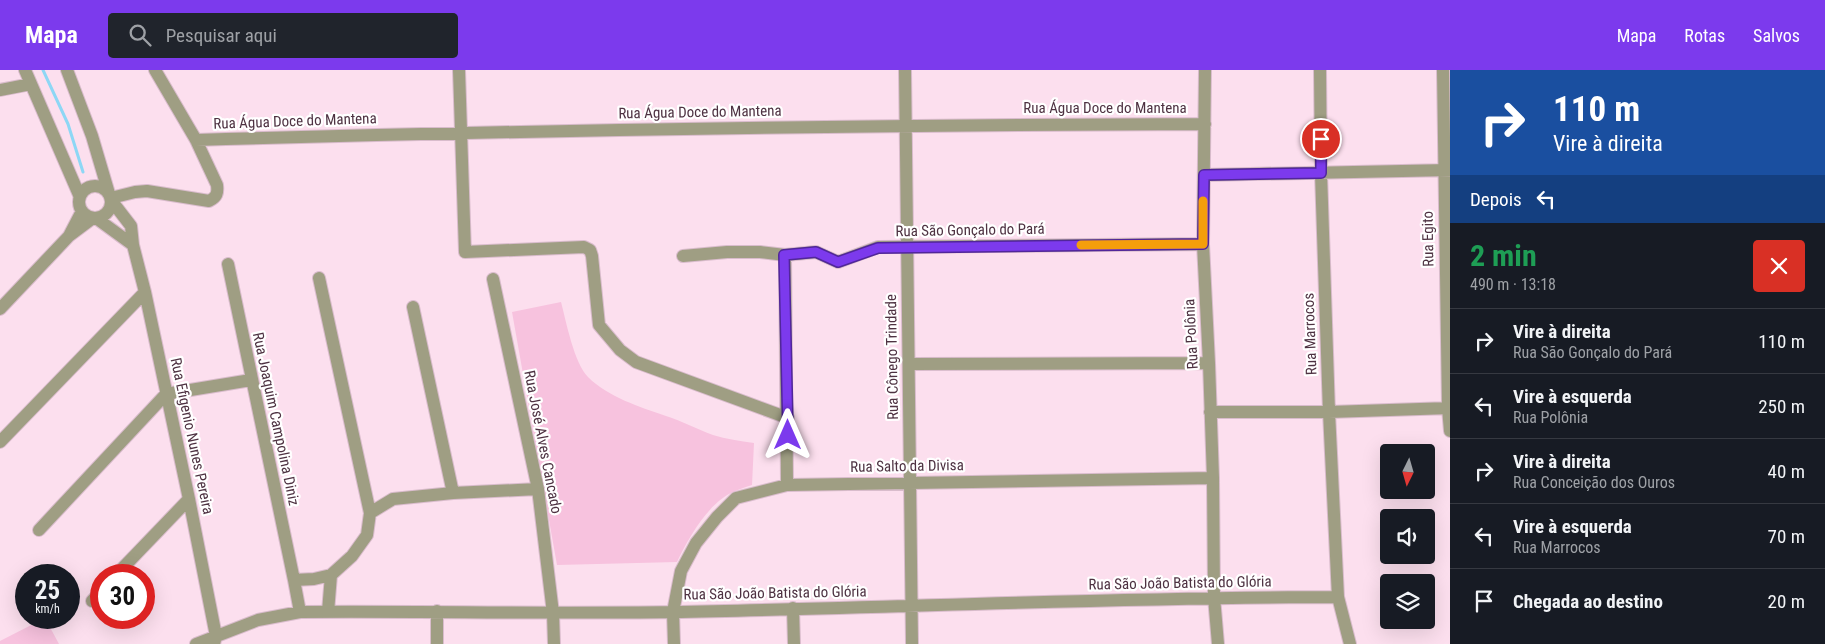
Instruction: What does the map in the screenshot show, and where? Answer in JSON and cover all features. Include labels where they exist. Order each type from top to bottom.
[{"type":"street","points":[[25,70],[80,197],[79,202],[82,211],[85,215],[95,218],[133,245]]},
{"type":"street","points":[[1,306],[69,236],[95,218],[106,214],[111,205],[111,198],[92,136],[67,70]]},
{"type":"street","points":[[111,198],[147,191],[209,201],[215,198],[218,192],[217,185],[196,140],[155,70]]},
{"type":"street","points":[[459,70],[465,252],[584,247],[590,250],[599,325],[620,350],[636,362],[788,418]]},
{"type":"street","name":"Rua Cônego Trindade","points":[[905,70],[912,644]]},
{"type":"street","name":"Rua Polônia","points":[[1205,70],[1203,244],[1213,478],[1214,597],[1218,644]]},
{"type":"street","name":"Rua Marrocos","points":[[1320,70],[1321,173],[1329,412],[1338,597],[1350,644]]},
{"type":"street","name":"Rua Egito","points":[[1443,70],[1447,170],[1450,430]]},
{"type":"street","points":[[0,90],[31,84]]},
{"type":"street","name":"Rua Água Doce do Mantena","points":[[196,140],[461,132],[906,125],[1205,124]]},
{"type":"street","points":[[1204,175],[1447,170]]},
{"type":"street","points":[[80,197],[86,190],[95,187],[104,189],[111,198]]},
{"type":"street","name":"Rua Efigenio Nunes Pereira","points":[[111,198],[131,226],[133,245],[145,292],[189,499],[215,640]]},
{"type":"street","points":[[69,236],[82,211]]},
{"type":"street","name":"Rua São Gonçalo do Pará","points":[[682,256],[726,252],[760,252],[784,255],[816,252],[838,262],[878,248],[907,246],[1203,244]]},
{"type":"street","points":[[784,255],[788,418],[787,485]]},
{"type":"street","name":"Rua Joaquim Campolina Diniz","points":[[228,264],[300,612]]},
{"type":"street","points":[[294,580],[314,579],[331,575],[352,556],[367,535],[370,513],[319,278]]},
{"type":"street","name":"Rua José Alves Cancado","points":[[493,279],[538,489],[553,613],[554,644]]},
{"type":"street","points":[[0,442],[145,292]]},
{"type":"street","points":[[413,307],[453,494]]},
{"type":"street","points":[[909,364],[1209,363]]},
{"type":"street","points":[[39,530],[166,394],[251,380]]},
{"type":"street","points":[[1210,412],[1329,412],[1449,408]]},
{"type":"street","name":"Rua Salto da Divisa","points":[[674,644],[673,612],[681,571],[696,544],[717,517],[736,498],[787,485],[1213,478]]},
{"type":"street","points":[[370,513],[393,499],[538,489]]},
{"type":"street","points":[[127,564],[189,499]]},
{"type":"street","points":[[328,612],[331,575]]},
{"type":"street","name":"Rua São João Batista do Glória","points":[[196,644],[215,640],[258,620],[300,612],[673,612],[912,607],[1214,597],[1338,597]]},
{"type":"street","points":[[793,608],[794,644]]},
{"type":"street","points":[[436,644],[437,611]]},
{"type":"shaded area","points":[[561,302],[571,341],[579,362],[583,371],[596,384],[625,401],[713,435],[754,443],[752,485],[733,492],[715,504],[700,522],[677,562],[557,565],[512,312]]},
{"type":"shaded area","points":[[23,629],[51,629],[59,644],[0,644],[0,641]]},
{"type":"waterway","points":[[43,70],[68,124],[83,172]]},
{"type":"slow traffic","points":[[1081,245],[1203,244],[1203,201]]},
{"type":"route","points":[[788,435],[784,255],[816,252],[838,262],[862,252],[878,248],[1203,244],[1204,175],[1321,173],[1321,139]]}]
